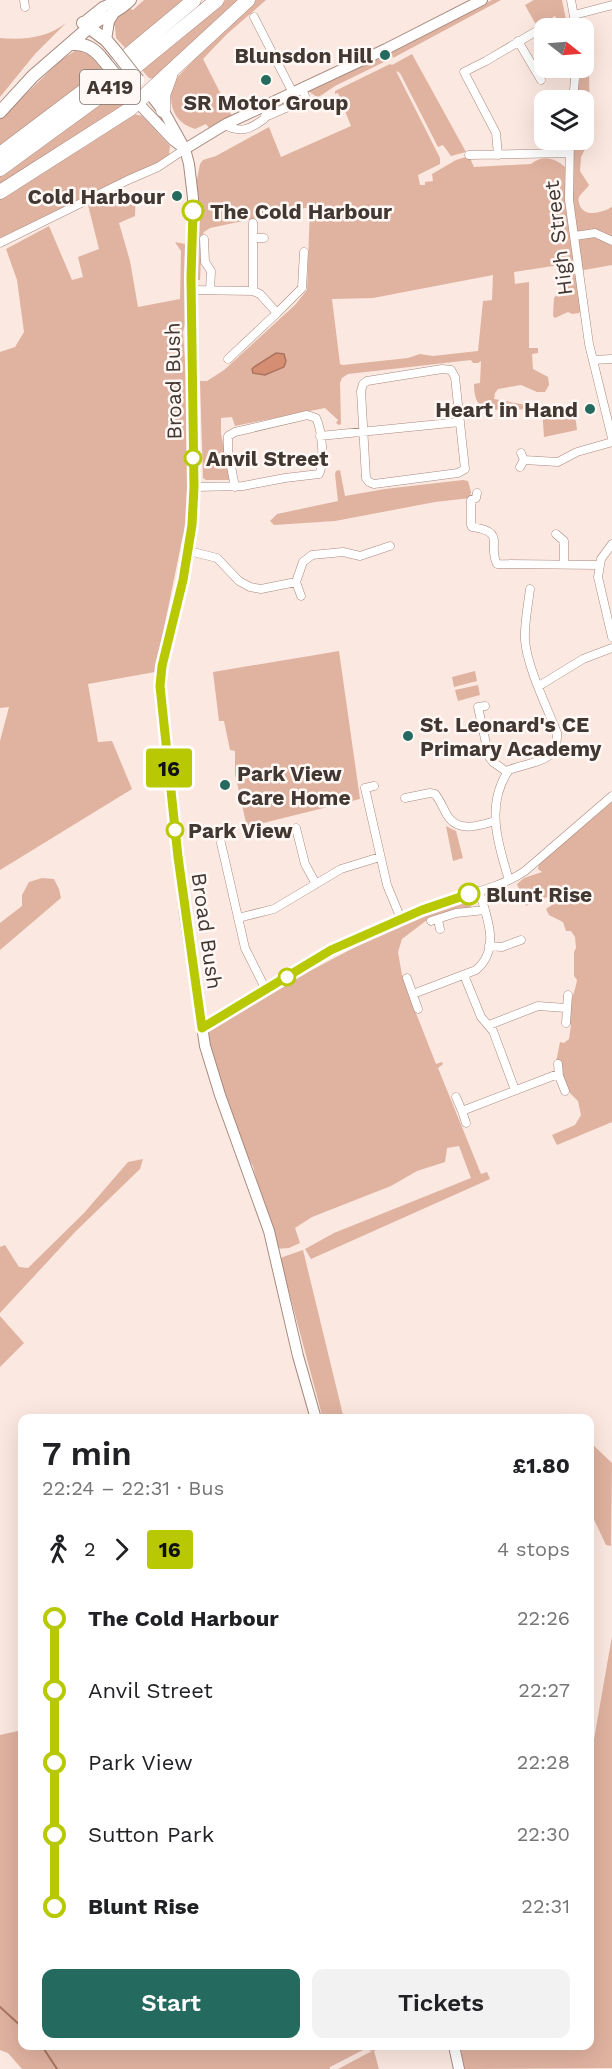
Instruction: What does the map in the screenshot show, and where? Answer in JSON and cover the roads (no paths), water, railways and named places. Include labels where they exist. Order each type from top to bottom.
[{"type":"highway","name":"A419","points":[[0,154],[98,80],[194,0]]},
{"type":"highway","name":"A419","points":[[0,169],[96,99],[217,0]]},
{"type":"highway","name":"A419","points":[[149,93],[248,0]]},
{"type":"highway","name":"A419","points":[[163,110],[163,95],[172,71]]},
{"type":"highway","points":[[138,103],[149,93]]},
{"type":"highway","name":"A419","points":[[0,192],[138,103]]},
{"type":"main road","points":[[33,76],[71,44],[103,7],[119,0]]},
{"type":"main road","points":[[0,112],[33,76],[50,52],[86,26],[114,13],[131,0]]},
{"type":"main road","points":[[86,26],[102,57],[138,103],[173,140],[185,149],[224,125],[386,49],[482,0]]},
{"type":"main road","points":[[106,40],[109,21],[114,13]]},
{"type":"main road","points":[[86,26],[106,40],[149,93]]},
{"type":"main road","points":[[71,44],[84,45],[102,57]]},
{"type":"main road","name":"Broad Bush","points":[[149,93],[163,110],[185,149],[193,198],[191,290],[194,487],[192,525],[189,551],[162,666],[160,686],[177,851],[202,1028],[213,1074],[269,1231],[298,1356],[315,1414]]},
{"type":"main road","points":[[455,2050],[459,2069]]},
{"type":"street","points":[[571,0],[574,18]]},
{"type":"street","points":[[574,15],[612,5]]},
{"type":"street","points":[[224,125],[234,130],[242,130],[303,100],[305,95],[297,91],[254,17]]},
{"type":"street","points":[[498,155],[496,133],[460,74],[534,32]]},
{"type":"street","points":[[518,41],[541,80]]},
{"type":"street","points":[[265,117],[266,105]]},
{"type":"street","points":[[0,243],[158,167],[185,149]]},
{"type":"street","name":"High Street","points":[[569,150],[569,200],[589,344],[612,440]]},
{"type":"street","points":[[469,154],[569,153]]},
{"type":"street","points":[[253,223],[253,291]]},
{"type":"street","points":[[575,236],[595,233],[612,241]]},
{"type":"street","points":[[253,238],[264,238]]},
{"type":"street","points":[[204,239],[205,262],[211,271],[210,291]]},
{"type":"street","points":[[228,359],[302,288],[304,252]]},
{"type":"street","points":[[191,290],[253,291],[260,294],[277,313]]},
{"type":"street","points":[[593,360],[612,359]]},
{"type":"street","points":[[442,369],[451,370],[455,378],[460,422],[465,465],[462,472],[374,484],[366,478],[361,391],[363,384],[367,381],[442,369]]},
{"type":"street","points":[[194,487],[235,487],[319,474],[322,460],[319,425],[316,418],[307,416],[232,433],[228,436],[228,451],[235,487]]},
{"type":"street","points":[[320,436],[460,422]]},
{"type":"street","points":[[521,460],[558,462],[577,452],[612,440]]},
{"type":"street","points":[[477,493],[476,498],[471,500],[471,525],[490,533],[494,539],[495,558],[498,564],[599,565]]},
{"type":"street","points":[[556,534],[564,541],[564,564]]},
{"type":"street","points":[[612,544],[599,565],[599,583],[612,637]]},
{"type":"street","points":[[301,596],[296,582],[303,562],[312,555],[344,552],[360,556],[390,546]]},
{"type":"street","points":[[189,551],[217,558],[239,581],[250,587],[261,589],[296,582]]},
{"type":"street","points":[[507,772],[549,757],[555,750],[557,742],[557,733],[531,665],[525,640],[530,589]]},
{"type":"street","points":[[539,686],[583,659],[612,648]]},
{"type":"street","points":[[485,706],[478,707],[489,757],[507,772]]},
{"type":"street","points":[[507,772],[499,796],[495,821],[497,844],[509,880]]},
{"type":"street","points":[[374,786],[365,788],[368,821],[387,885],[401,919]]},
{"type":"street","points":[[405,798],[435,794],[450,820],[463,827],[495,821]]},
{"type":"street","points":[[202,1028],[331,950],[436,904],[509,880],[525,871],[612,796]]},
{"type":"street","points":[[296,828],[305,864],[316,884]]},
{"type":"street","points":[[298,838],[307,836]]},
{"type":"street","points":[[221,843],[247,955],[266,990]]},
{"type":"street","points":[[225,858],[234,855]]},
{"type":"street","points":[[238,918],[274,909],[346,867],[380,857]]},
{"type":"street","points":[[413,994],[478,969],[489,946],[490,932],[479,891]]},
{"type":"street","points":[[440,930],[434,921],[456,913],[485,910]]},
{"type":"street","points":[[489,946],[502,947],[521,940]]},
{"type":"street","points":[[464,975],[481,1017],[489,1025],[496,1039],[515,1090]]},
{"type":"street","points":[[407,978],[418,1009]]},
{"type":"street","points":[[566,1023],[568,995]]},
{"type":"street","points":[[489,1025],[538,1006],[566,1008]]},
{"type":"street","points":[[558,1064],[558,1074],[565,1091]]},
{"type":"street","points":[[462,1111],[558,1074]]},
{"type":"street","points":[[456,1097],[466,1123]]},
{"type":"waterway","points":[[0,2007],[18,2023]]},
{"type":"waterway","points":[[45,2050],[57,2069]]},
{"type":"place","name":"Blunsdon Hill","points":[[385,55]]},
{"type":"place","name":"SR Motor Group","points":[[266,80]]},
{"type":"place","name":"Cold Harbour","points":[[177,196]]},
{"type":"place","name":"The Cold Harbour","points":[[193,211]]},
{"type":"place","name":"Heart in Hand","points":[[590,409]]},
{"type":"place","name":"Anvil Street","points":[[193,458]]},
{"type":"place","name":"St. Leonard's CE Primary Academy","points":[[408,736]]},
{"type":"place","name":"Park View Care Home","points":[[225,785]]},
{"type":"place","name":"Park View","points":[[175,830]]},
{"type":"place","name":"Blunt Rise","points":[[469,894]]}]
